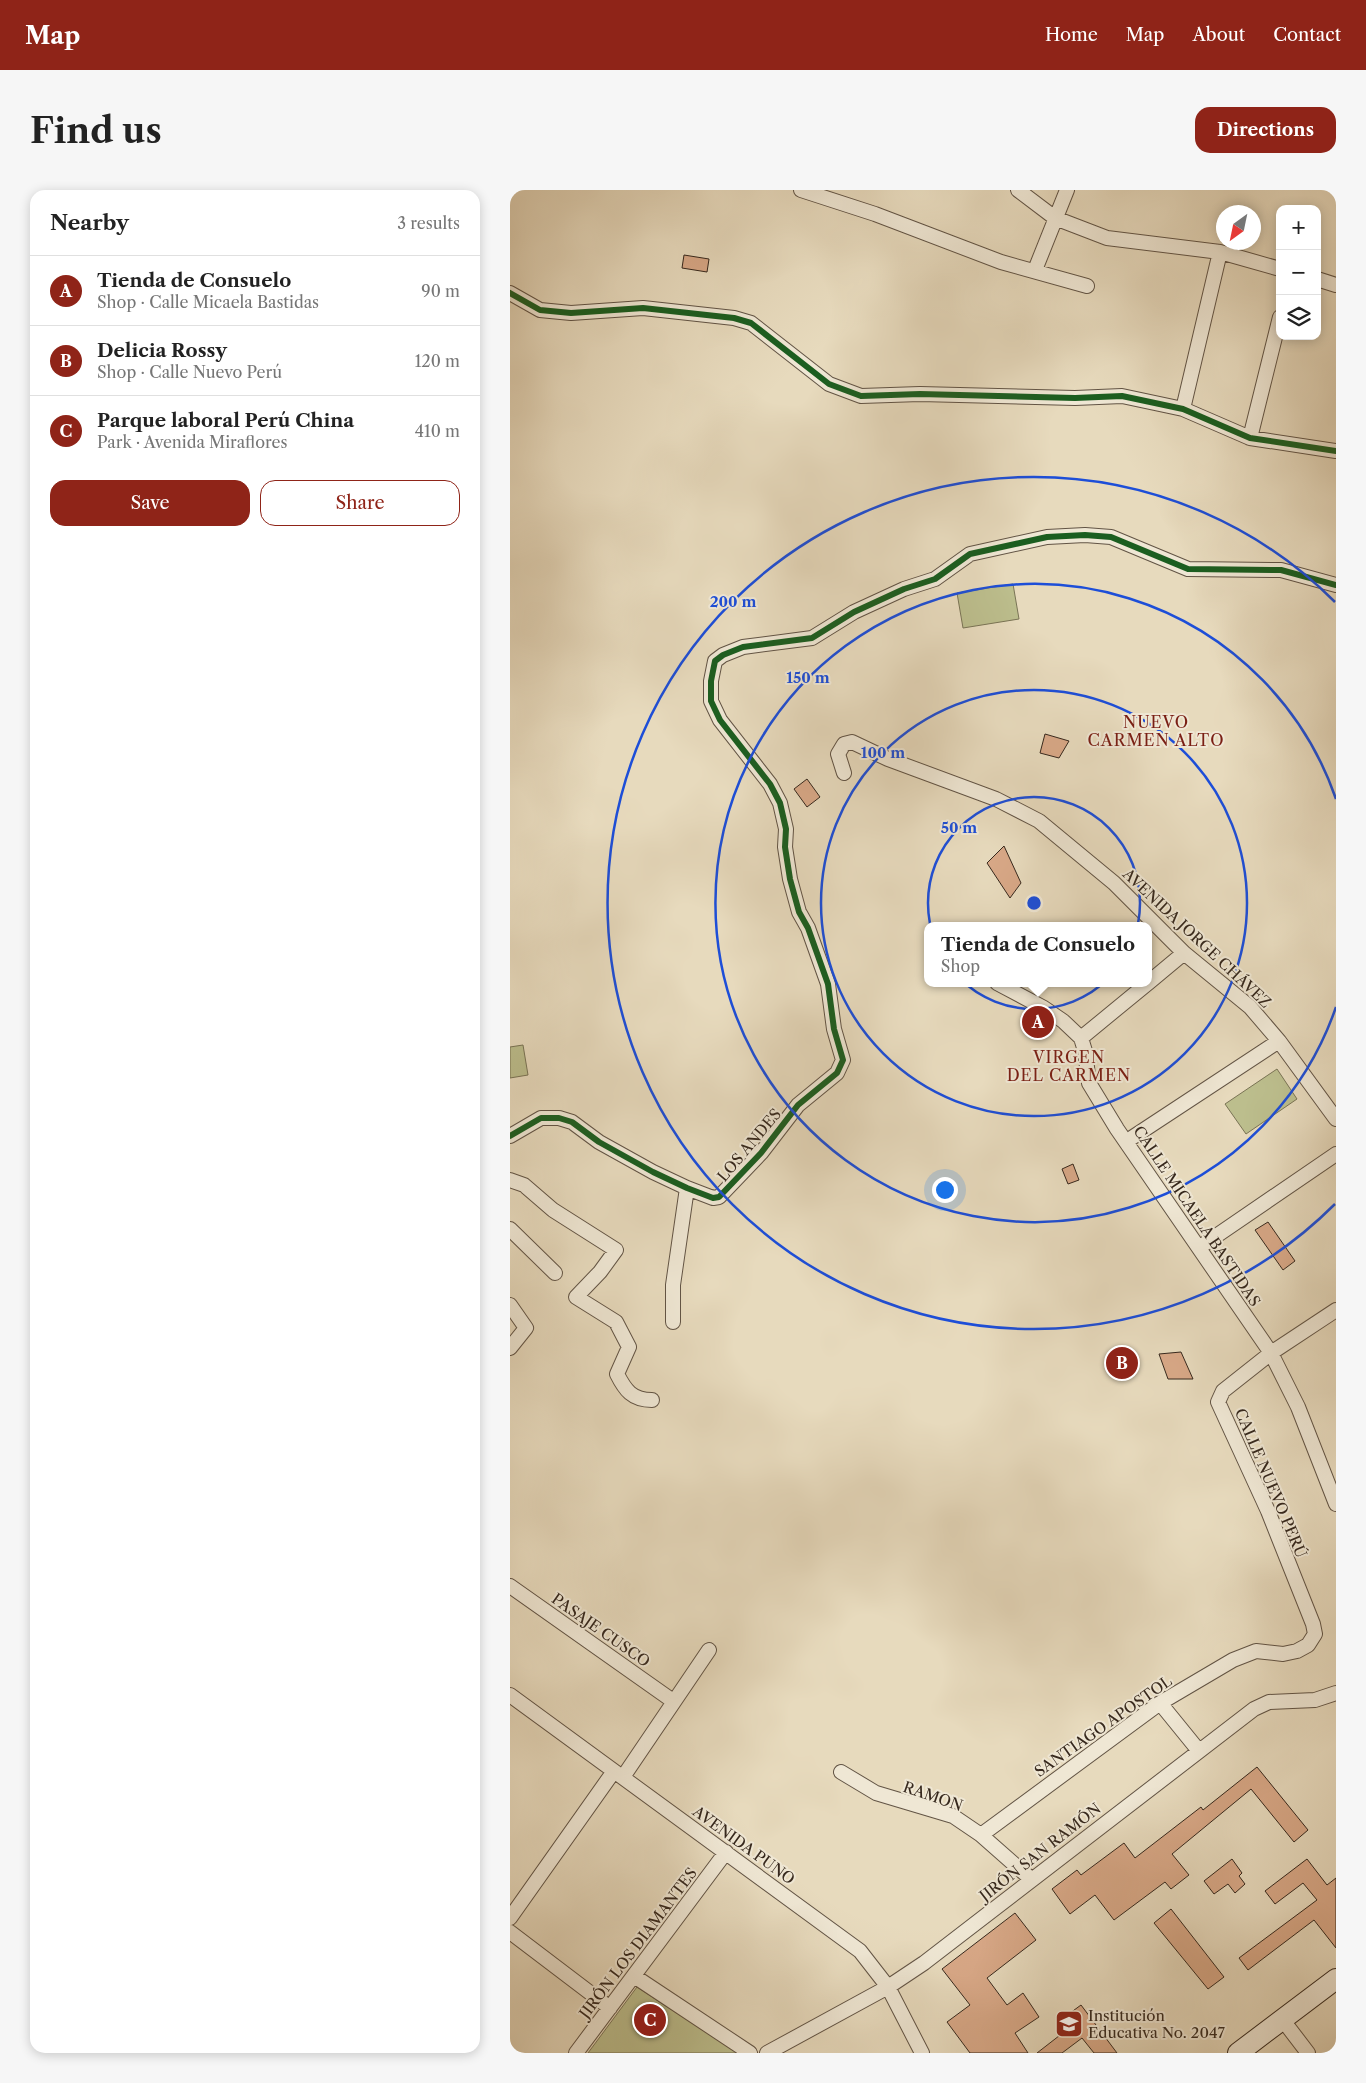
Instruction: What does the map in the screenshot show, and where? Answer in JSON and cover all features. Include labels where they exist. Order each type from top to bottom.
[{"type":"street","points":[[801,190],[875,214],[1002,262],[1087,286]]},
{"type":"street","points":[[1018,190],[1055,218],[1107,238],[1220,252],[1276,268]]},
{"type":"street","points":[[1035,270],[1067,190]]},
{"type":"street","points":[[1183,409],[1220,252]]},
{"type":"street","points":[[1321,280],[1336,284]]},
{"type":"street","points":[[510,293],[540,310],[571,313],[643,308],[734,318],[751,323],[829,384],[861,396],[920,394],[1075,398],[1122,396],[1183,409],[1250,438],[1336,451]]},
{"type":"street","points":[[1250,438],[1276,333]]},
{"type":"street","name":"LOS ANDES","points":[[510,1136],[541,1118],[559,1118],[572,1122],[634,1163],[713,1198],[724,1194],[761,1152],[798,1105],[837,1073],[843,1060],[834,1029],[828,984],[808,928],[799,912],[790,878],[785,847],[786,829],[780,803],[770,784],[720,720],[711,701],[711,681],[715,661],[723,655],[743,647],[812,638],[854,612],[904,588],[935,579],[970,554],[1047,537],[1085,535],[1111,537],[1188,569],[1281,570],[1336,585]]},
{"type":"street","name":"AVENIDA JORGE CHÁVEZ","points":[[844,773],[838,754],[844,744],[852,742],[888,759],[987,796],[1039,821],[1114,883],[1184,953],[1244,1002],[1279,1041],[1336,1119]]},
{"type":"street","points":[[1152,980],[1184,953]]},
{"type":"street","points":[[1005,987],[1044,1008],[1063,1021],[1081,1038],[1143,987]]},
{"type":"street","name":"CALLE MICAELA BASTIDAS","points":[[1081,1038],[1085,1051],[1089,1083],[1271,1353],[1298,1407],[1336,1504]]},
{"type":"street","points":[[1127,1141],[1279,1041]]},
{"type":"street","points":[[1200,1247],[1336,1154]]},
{"type":"street","points":[[510,1180],[524,1185],[553,1210],[616,1250],[600,1272],[576,1296],[616,1322],[629,1347],[617,1374],[625,1390],[640,1400],[652,1400]]},
{"type":"street","points":[[673,1322],[673,1285],[687,1188]]},
{"type":"street","points":[[510,1230],[555,1273]]},
{"type":"street","points":[[510,1305],[526,1328],[510,1348]]},
{"type":"street","name":"CALLE NUEVO PERÚ","points":[[1308,1645],[1315,1634],[1313,1624],[1268,1511],[1218,1402],[1222,1391],[1271,1353],[1336,1310]]},
{"type":"street","name":"PASAJE CUSCO","points":[[510,1586],[673,1701]]},
{"type":"street","name":"SANTIAGO APOSTOL","points":[[981,1835],[1160,1703],[1244,1655],[1256,1651],[1284,1654],[1297,1651],[1308,1645]]},
{"type":"street","points":[[510,1918],[619,1774],[709,1650]]},
{"type":"street","name":"JIRÓN SAN RAMÓN","points":[[767,2053],[888,1987],[924,1963],[1254,1709],[1269,1702],[1315,1700],[1336,1693]]},
{"type":"street","name":"AVENIDA PUNO","points":[[510,1695],[860,1951],[888,1987],[922,2053]]},
{"type":"street","points":[[1160,1703],[1199,1751]]},
{"type":"street","name":"RAMON","points":[[841,1772],[876,1793],[952,1816],[981,1835],[1031,1879]]},
{"type":"street","name":"JIRÓN LOS DIAMANTES","points":[[576,2053],[726,1852]]},
{"type":"street","points":[[510,1932],[610,2008]]},
{"type":"street","points":[[634,1976],[750,2053]]},
{"type":"street","points":[[1238,2053],[1336,1979]]},
{"type":"street","points":[[1282,2019],[1308,2053]]},
{"type":"green space","points":[[1013,584],[1019,619],[963,628],[957,593]]},
{"type":"green space","points":[[523,1045],[528,1075],[510,1078],[510,1047]]},
{"type":"green space","points":[[1277,1069],[1297,1099],[1246,1134],[1225,1104]]},
{"type":"green space","points":[[637,1987],[738,2053],[588,2053]]},
{"type":"building","points":[[684,255],[709,259],[707,272],[682,268]]},
{"type":"building","points":[[1045,734],[1069,741],[1059,758],[1040,753]]},
{"type":"building","points":[[807,779],[820,797],[807,807],[794,789]]},
{"type":"building","points":[[1004,846],[1021,883],[1010,898],[987,863]]},
{"type":"building","points":[[1073,1164],[1079,1180],[1068,1184],[1062,1169]]},
{"type":"building","points":[[1268,1222],[1295,1261],[1283,1270],[1255,1230]]},
{"type":"building","points":[[1181,1352],[1193,1379],[1168,1379],[1159,1354]]},
{"type":"building","points":[[1257,1767],[1308,1830],[1294,1842],[1251,1789],[1172,1854],[1189,1875],[1171,1889],[1165,1882],[1114,1920],[1095,1895],[1070,1914],[1052,1889],[1077,1870],[1081,1875],[1124,1843],[1135,1858],[1201,1807],[1203,1810]]},
{"type":"building","points":[[1232,1859],[1242,1873],[1239,1876],[1245,1884],[1235,1893],[1228,1884],[1214,1894],[1204,1881]]},
{"type":"building","points":[[1307,1859],[1327,1885],[1336,1878],[1336,1948],[1314,1920],[1248,1970],[1239,1958],[1317,1900],[1303,1883],[1275,1904],[1265,1891]]},
{"type":"building","points":[[1171,1909],[1224,1977],[1208,1989],[1154,1923]]},
{"type":"building","points":[[1015,1913],[1036,1940],[987,1978],[1007,2005],[1023,1993],[1039,2017],[1015,2033],[1028,2053],[970,2053],[947,2022],[970,2005],[942,1969]]},
{"type":"building","points":[[1081,2005],[1117,2053],[1094,2053],[1082,2038],[1062,2053],[1037,2053],[1073,2025],[1066,2016]]},
{"type":"cycle path","points":[[510,293],[540,310],[571,313],[643,308],[734,318],[751,323],[829,384],[861,396],[920,394],[1075,398],[1122,396],[1183,409],[1250,438],[1336,451]]},
{"type":"cycle path","points":[[510,1136],[541,1118],[559,1118],[572,1122],[599,1142],[653,1172],[713,1198],[719,1197],[761,1153],[798,1105],[837,1073],[843,1060],[834,1029],[828,984],[808,928],[799,912],[790,879],[785,847],[786,829],[780,803],[770,784],[720,720],[711,701],[711,681],[715,661],[723,655],[743,647],[812,638],[854,612],[904,589],[935,579],[970,554],[1047,537],[1085,535],[1111,537],[1188,569],[1281,570],[1336,585]]},
{"type":"place","name":"Tienda de Consuelo","points":[[1038,1022]]},
{"type":"place","name":"Delicia Rossy","points":[[1122,1363]]},
{"type":"place","name":"Parque laboral Perú China","points":[[650,2020]]},
{"type":"place","name":"Institución Educativa No. 2047","points":[[1069,2024]]},
{"type":"district","name":"NUEVO CARMEN ALTO","points":[[1156,731]]},
{"type":"district","name":"VIRGEN DEL CARMEN","points":[[1069,1066]]}]
